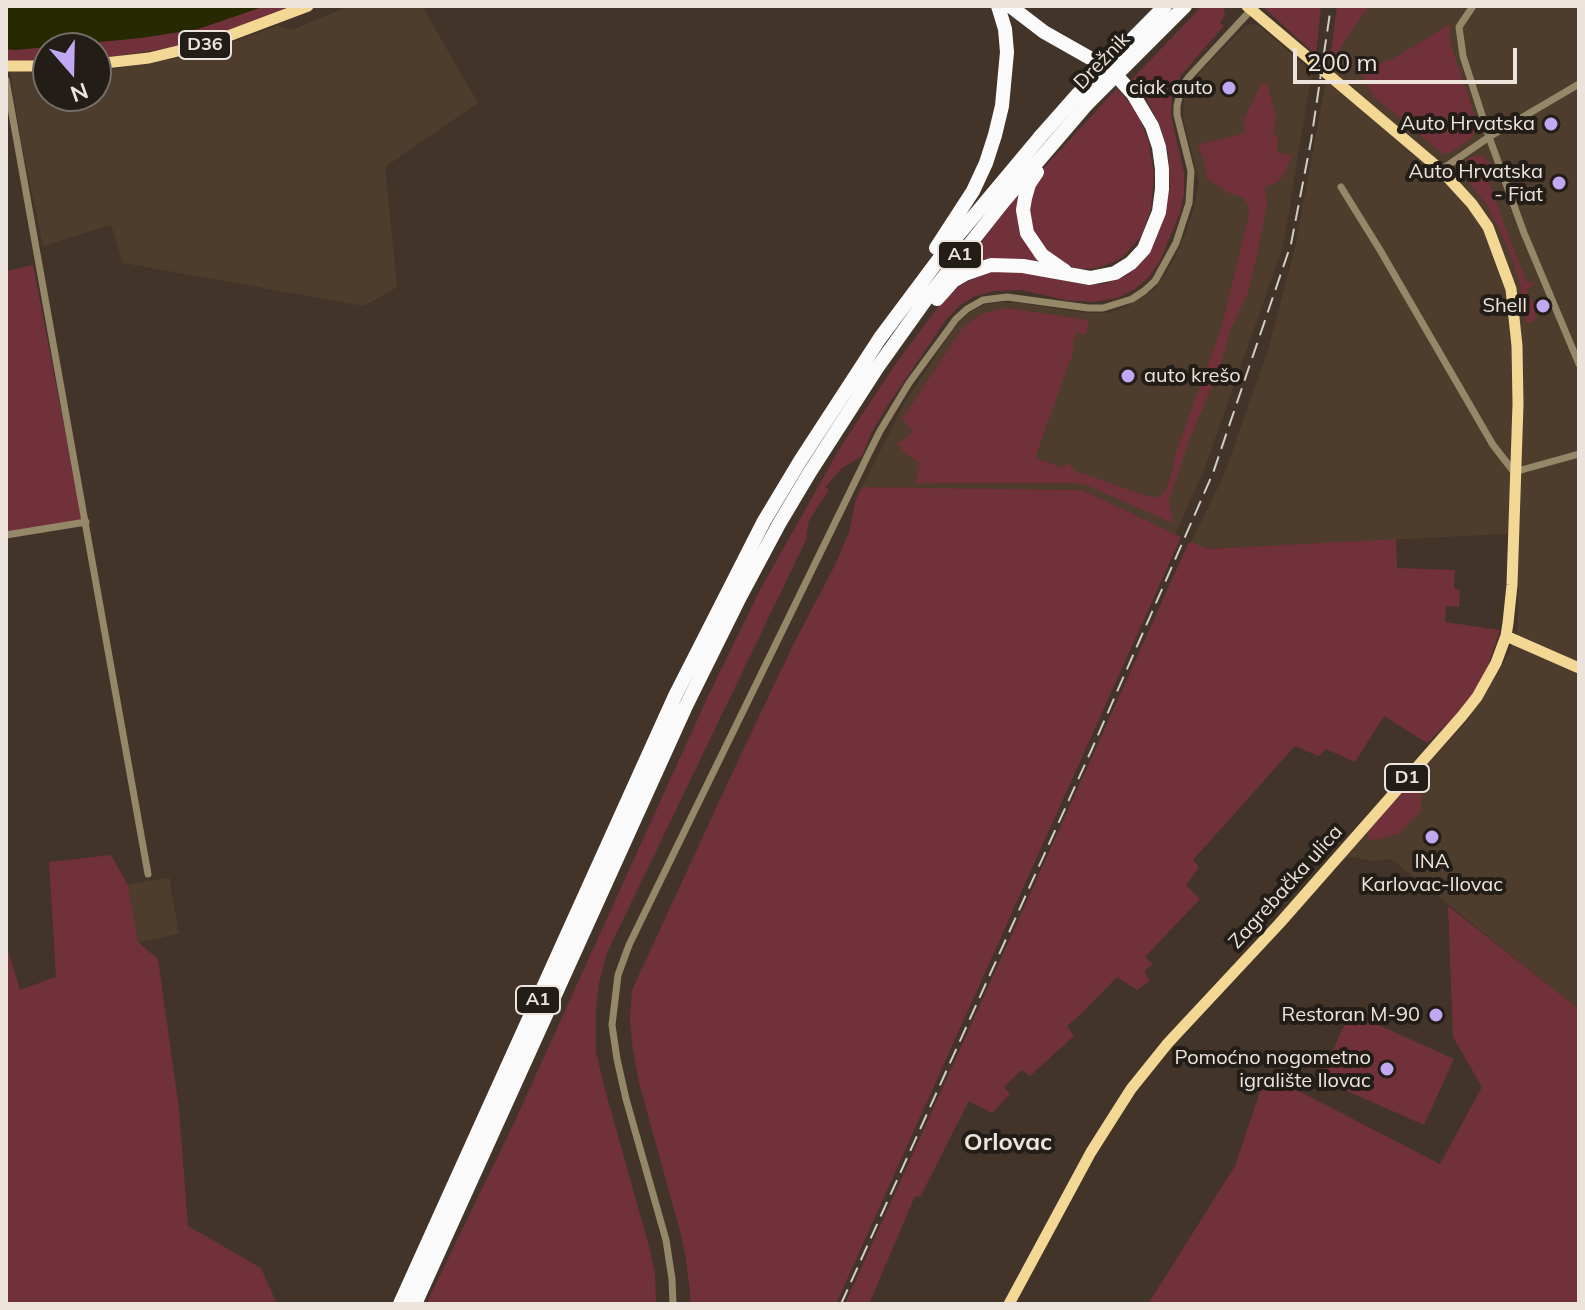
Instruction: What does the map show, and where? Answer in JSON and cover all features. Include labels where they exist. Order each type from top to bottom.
[{"type":"highway","points":[[880,338],[885,316],[953,224],[986,163],[1002,106],[1006,77],[1005,29],[998,6]]},
{"type":"highway","name":"Drežnik","points":[[1045,142],[1078,94],[1165,6]]},
{"type":"highway","name":"Drežnik","points":[[1045,142],[1185,6]]},
{"type":"highway","points":[[877,368],[896,356],[943,291],[965,274],[991,265],[1006,265],[1098,278],[1115,273],[1131,263],[1144,249],[1152,232],[1161,201],[1162,169],[1159,147],[1147,114],[1126,84],[1104,66],[1044,32],[1012,7]]},
{"type":"highway","points":[[1045,142],[1048,158],[1029,184],[1023,210],[1024,221],[1027,233],[1042,255],[1076,277]]},
{"type":"highway","name":"A1","points":[[400,1304],[675,696],[764,521],[880,338],[948,247],[1045,142]]},
{"type":"highway","name":"A1","points":[[415,1304],[624,842],[740,597],[810,472],[877,368],[1045,142]]},
{"type":"main road","name":"D36","points":[[112,62],[149,58],[207,44],[308,6]]},
{"type":"main road","name":"Zagrebačka ulica","points":[[1009,1304],[1091,1152],[1131,1089],[1168,1043],[1279,924],[1462,716],[1489,677],[1506,636],[1512,585],[1517,346],[1511,289],[1488,227],[1441,170],[1249,8]]},
{"type":"main road","points":[[6,66],[32,66]]},
{"type":"main road","points":[[1506,636],[1579,668]]},
{"type":"street","points":[[1473,6],[1459,27],[1463,56],[1524,233],[1579,364]]},
{"type":"street","points":[[673,1304],[666,1240],[617,1059],[612,1025],[618,975],[642,917],[880,431],[909,383],[947,329],[967,309],[983,300],[1007,297],[1103,308],[1132,299],[1155,281],[1176,243],[1189,203],[1191,171],[1177,115],[1181,89],[1249,8]]},
{"type":"street","points":[[6,80],[148,874]]},
{"type":"street","points":[[1441,170],[1489,137],[1579,84]]},
{"type":"street","points":[[1341,187],[1493,445],[1514,472],[1579,454]]},
{"type":"street","points":[[6,535],[86,522]]},
{"type":"shaded area","points":[[6,6],[265,6],[198,29],[140,38],[112,41],[112,32],[32,32],[32,48],[6,49]]},
{"type":"shaded area","points":[[265,6],[294,6],[184,46],[112,57],[112,41],[198,29]]},
{"type":"shaded area","points":[[349,6],[422,6],[478,103],[385,167],[397,287],[364,306],[123,263],[111,225],[43,246],[10,71],[32,72],[32,112],[112,112],[112,69],[199,54],[277,26],[292,30]]},
{"type":"shaded area","points":[[1202,6],[1223,6],[1225,15],[1220,23],[1224,26],[1181,75],[1172,96],[1171,115],[1184,173],[1184,193],[1180,213],[1160,261],[1149,277],[1117,298],[1094,302],[1065,300],[1021,290],[993,291],[973,297],[945,321],[888,405],[862,456],[841,469],[825,487],[829,490],[809,520],[806,540],[607,953],[596,1007],[596,1052],[650,1250],[656,1304],[426,1304],[513,1125],[709,694],[760,590],[841,446],[899,359],[945,298],[962,284],[986,273],[1000,271],[1087,285],[1103,284],[1123,277],[1136,268],[1152,247],[1164,218],[1170,186],[1168,152],[1160,126],[1132,79]]},
{"type":"shaded area","points":[[1262,6],[1321,6],[1316,55]]},
{"type":"shaded area","points":[[1337,6],[1370,6],[1329,65]]},
{"type":"shaded area","points":[[1370,6],[1579,6],[1579,1009],[1391,859],[1372,861],[1350,857],[1340,861],[1466,722],[1509,654],[1518,628],[1518,535],[1209,549],[1191,542],[1224,475],[1268,350],[1295,247],[1329,65]]},
{"type":"shaded area","points":[[1250,24],[1258,25],[1312,72],[1283,247],[1204,470],[1175,535],[1082,490],[862,487],[904,404],[951,332],[966,315],[983,305],[1000,302],[1107,313],[1126,307],[1154,290],[1171,265],[1184,237],[1199,182],[1183,117],[1184,99],[1199,73]]},
{"type":"shaded area","points":[[1450,24],[1450,43],[1477,128],[1471,139],[1447,154],[1372,95],[1362,70],[1370,63],[1372,68],[1392,60]]},
{"type":"shaded area","points":[[32,48],[32,62],[6,61],[6,49]]},
{"type":"shaded area","points":[[1266,82],[1276,115],[1273,135],[1278,135],[1277,153],[1292,155],[1280,180],[1265,188],[1267,204],[1248,292],[1229,334],[1221,364],[1169,500],[1173,523],[1084,484],[916,483],[920,464],[897,444],[913,432],[902,419],[963,327],[981,314],[1005,308],[1089,320],[1086,335],[1077,332],[1072,346],[1075,347],[1035,458],[1064,468],[1067,463],[1073,470],[1150,497],[1158,497],[1165,492],[1174,458],[1222,326],[1249,215],[1244,198],[1229,193],[1207,179],[1198,145],[1245,133],[1244,119],[1261,85]]},
{"type":"shaded area","points":[[1117,88],[1137,112],[1149,143],[1154,174],[1151,208],[1142,235],[1123,257],[1098,268],[1078,269],[1057,261],[1035,239],[1026,208],[1041,171]]},
{"type":"shaded area","points":[[1482,156],[1491,163],[1494,172],[1487,175],[1502,219],[1527,283],[1534,282],[1527,289],[1529,299],[1533,300],[1536,320],[1526,324],[1519,281],[1509,250],[1487,205],[1460,171],[1467,159]]},
{"type":"shaded area","points":[[1023,186],[1041,261],[986,260],[960,270]]},
{"type":"shaded area","points":[[33,265],[82,520],[6,532],[6,271]]},
{"type":"shaded area","points":[[862,487],[1082,490],[1181,537],[836,1304],[691,1304],[680,1231],[639,1083],[630,1021],[632,990],[794,643],[835,565],[849,532],[856,499]]},
{"type":"shaded area","points":[[1396,539],[1397,568],[1455,570],[1454,588],[1460,590],[1459,607],[1446,606],[1445,622],[1500,630],[1485,674],[1470,698],[1427,743],[1384,716],[1355,762],[1326,749],[1318,756],[1295,746],[1193,860],[1199,867],[1186,885],[1200,899],[1145,957],[1153,964],[1144,971],[1150,981],[1137,990],[1117,977],[1067,1026],[1074,1036],[1030,1076],[1021,1070],[1004,1087],[1010,1094],[992,1113],[969,1101],[920,1197],[915,1196],[869,1304],[845,1304],[1188,544],[1191,542],[1209,549]]},
{"type":"shaded area","points":[[1412,783],[1419,786],[1421,811],[1398,834],[1369,839],[1367,832]]},
{"type":"shaded area","points":[[111,855],[128,885],[138,942],[158,959],[179,1109],[188,1226],[261,1268],[277,1304],[6,1304],[6,944],[20,990],[56,977],[49,862]]},
{"type":"shaded area","points":[[169,877],[179,934],[138,942],[128,885]]},
{"type":"shaded area","points":[[1448,906],[1579,1009],[1579,1304],[1148,1304],[1235,1166],[1266,1074],[1440,1164],[1482,1087],[1453,1037]]},
{"type":"shaded area","name":"Pomoćno nogometno igralište Ilovac","points":[[1350,1012],[1454,1059],[1424,1125],[1320,1079]]},
{"type":"railway","points":[[841,1304],[1213,473],[1291,244],[1311,141],[1331,6]]},
{"type":"place","name":"ciak auto","points":[[1229,88]]},
{"type":"place","name":"Auto Hrvatska","points":[[1551,124]]},
{"type":"place","name":"Auto Hrvatska - Fiat","points":[[1559,183]]},
{"type":"place","name":"Shell","points":[[1543,306]]},
{"type":"place","name":"auto krešo","points":[[1128,376]]},
{"type":"place","name":"INA Karlovac-Ilovac","points":[[1432,837]]},
{"type":"place","name":"Restoran M-90","points":[[1436,1015]]},
{"type":"place","name":"Pomoćno nogometno igralište Ilovac","points":[[1387,1069]]},
{"type":"district","name":"Orlovac","points":[[1008,1143]]}]
